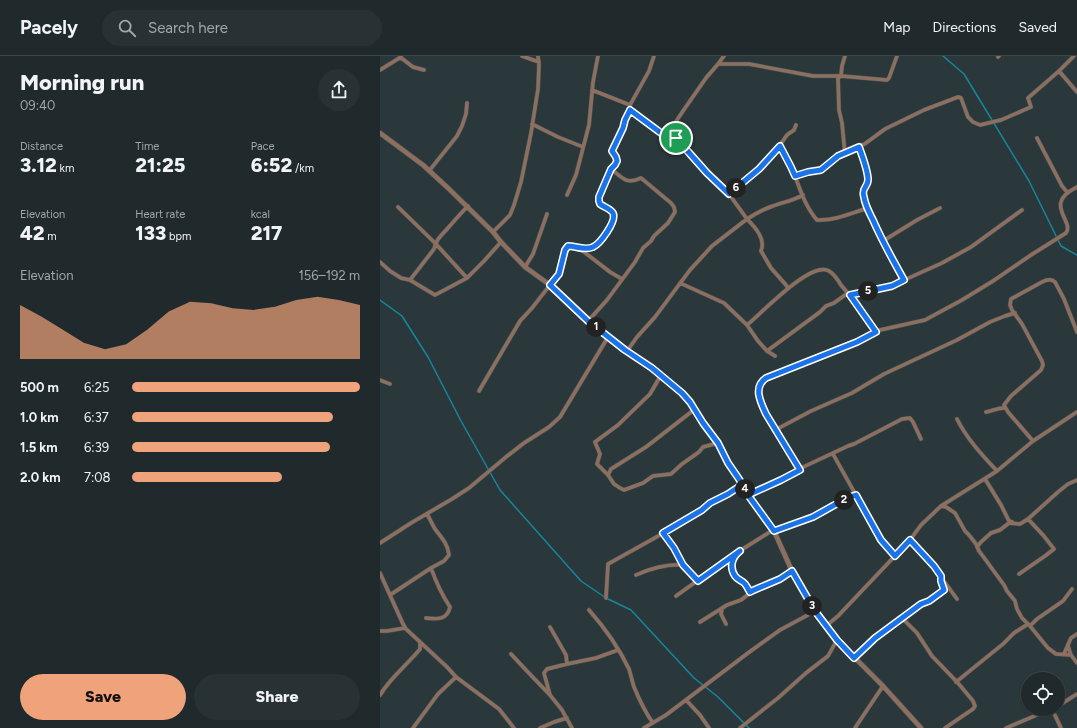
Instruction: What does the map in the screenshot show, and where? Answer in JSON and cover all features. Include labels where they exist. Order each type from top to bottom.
[{"type":"street","points":[[522,56],[539,62]]},
{"type":"street","points":[[493,232],[510,215],[521,182],[538,89],[538,56]]},
{"type":"street","points":[[567,195],[576,175],[589,125],[592,90],[598,56]]},
{"type":"street","points":[[479,391],[520,321],[559,274],[565,250],[568,246],[584,249],[593,247],[605,236],[612,224],[614,216],[613,213],[611,210],[600,204],[599,197],[611,169],[617,161],[612,151],[623,128],[630,110],[630,105],[649,72],[654,56]]},
{"type":"street","points":[[724,56],[706,78],[671,131],[707,173],[729,194],[752,224],[760,237],[763,246],[762,251],[771,268],[788,288]]},
{"type":"street","points":[[845,56],[840,76],[838,78],[839,104],[845,154]]},
{"type":"street","points":[[718,64],[749,64],[813,76],[840,76],[887,80],[897,56]]},
{"type":"street","points":[[795,176],[821,170],[838,156],[859,147],[886,129],[924,110],[958,97],[962,98],[968,117],[976,124],[980,125],[1001,120],[1031,107],[1028,98],[1074,56]]},
{"type":"street","points":[[380,70],[401,57],[413,67],[424,70]]},
{"type":"street","points":[[1059,71],[1077,92]]},
{"type":"street","points":[[592,90],[630,105]]},
{"type":"street","points":[[429,171],[457,136],[466,114],[467,103]]},
{"type":"street","points":[[630,110],[665,136],[674,136]]},
{"type":"street","points":[[532,124],[564,140],[583,147]]},
{"type":"street","points":[[729,194],[759,169],[780,146],[787,135],[794,130],[796,125]]},
{"type":"street","points":[[380,133],[429,171],[468,206],[525,266],[550,285],[588,321],[652,368],[682,393],[690,402],[718,443],[728,463],[743,484],[748,495],[773,530],[792,571],[815,611],[837,640],[883,686],[921,728]]},
{"type":"street","points":[[1037,138],[1062,186],[1067,192]]},
{"type":"street","points":[[780,146],[812,214],[817,220],[824,221],[868,208]]},
{"type":"street","points":[[859,147],[868,177],[868,182],[863,189],[868,208],[883,241],[904,280]]},
{"type":"street","points":[[588,321],[607,300],[635,262],[643,248],[668,223],[674,212],[674,207],[671,203],[641,178],[633,181],[627,181],[611,169]]},
{"type":"street","points":[[800,470],[761,404],[758,392],[759,386],[763,380],[857,342],[880,330],[925,320],[994,281],[1068,231],[1069,228],[1062,213],[1060,204],[1067,192],[1077,187]]},
{"type":"street","points":[[627,351],[655,317],[690,270],[712,246],[747,219],[762,210],[793,200],[803,195]]},
{"type":"street","points":[[410,280],[434,249],[435,243],[468,206]]},
{"type":"street","points":[[398,207],[435,243],[467,278]]},
{"type":"street","points":[[883,241],[940,208]]},
{"type":"street","points":[[767,351],[826,306],[834,303],[845,295],[892,286],[942,263],[971,247],[1022,210]]},
{"type":"street","points":[[525,266],[533,254],[547,214]]},
{"type":"street","points":[[380,262],[401,278],[410,280],[435,295],[467,278],[501,242]]},
{"type":"street","points":[[578,247],[610,272],[622,279]]},
{"type":"street","points":[[747,325],[788,288],[807,275],[828,270],[850,295],[876,332]]},
{"type":"street","points":[[1033,441],[1004,405],[1011,396],[1040,370],[1043,365],[1010,305],[1011,299],[1042,282],[1053,280],[1064,299],[1077,332]]},
{"type":"street","points":[[680,284],[724,303],[747,325],[767,351],[775,356]]},
{"type":"street","points":[[774,428],[779,428],[990,322],[1015,313]]},
{"type":"street","points":[[380,543],[411,523],[452,500],[524,443],[555,422],[560,417],[608,337]]},
{"type":"street","points":[[661,375],[650,394],[618,425],[595,442],[600,454],[598,464],[614,484],[622,490],[643,483],[653,476],[671,474],[704,447],[718,443]]},
{"type":"street","points":[[380,380],[390,384]]},
{"type":"street","points":[[986,412],[992,412],[1005,408]]},
{"type":"street","points":[[608,475],[611,469],[646,447],[695,409]]},
{"type":"street","points":[[826,626],[838,616],[910,540],[921,525],[941,506],[997,471],[1033,441],[1077,412]]},
{"type":"street","points":[[748,495],[902,419],[910,418],[921,439]]},
{"type":"street","points":[[958,419],[965,434],[978,451],[997,471]]},
{"type":"street","points":[[777,433],[779,428]]},
{"type":"street","points":[[833,454],[881,540],[895,556]]},
{"type":"street","points":[[985,479],[1010,523]]},
{"type":"street","points":[[977,547],[991,533],[1000,530],[1010,523],[1020,524],[1028,519],[1068,484],[1077,480]]},
{"type":"street","points":[[606,598],[608,564],[702,510],[710,503],[743,484]]},
{"type":"street","points":[[676,596],[740,551],[773,530],[813,517],[847,498],[856,495]]},
{"type":"street","points":[[941,506],[946,507],[955,513],[965,531],[1015,601],[1016,609],[1022,618],[1048,648],[1052,652],[1059,655],[1071,654]]},
{"type":"street","points":[[390,594],[444,561],[449,554],[445,542],[434,528],[427,514]]},
{"type":"street","points":[[1019,574],[1054,549],[1028,519]]},
{"type":"street","points":[[663,533],[674,548],[683,565],[698,581]]},
{"type":"street","points":[[910,540],[934,566],[957,599]]},
{"type":"street","points":[[740,551],[731,562],[731,566],[735,576],[746,585],[750,592]]},
{"type":"street","points":[[636,575],[670,564],[683,565]]},
{"type":"street","points":[[426,618],[444,617],[449,612],[450,607],[435,580],[431,568]]},
{"type":"street","points":[[700,622],[727,605],[741,600],[750,592],[780,579],[792,571]]},
{"type":"street","points":[[380,572],[405,628],[448,667],[456,677],[498,709],[514,728]]},
{"type":"street","points":[[854,658],[875,638],[921,604],[929,601],[944,590],[941,576]]},
{"type":"street","points":[[956,682],[1003,644],[1014,633],[1029,625],[1063,602],[1072,589]]},
{"type":"street","points":[[722,609],[721,614],[726,624]]},
{"type":"street","points":[[589,610],[603,627],[618,650],[628,668],[642,704],[653,723]]},
{"type":"street","points":[[644,728],[666,715],[780,630],[815,611]]},
{"type":"street","points":[[902,618],[917,633],[932,656],[973,701],[975,706],[973,709],[945,728]]},
{"type":"street","points":[[550,627],[566,655],[567,664]]},
{"type":"street","points":[[380,631],[405,628]]},
{"type":"street","points":[[1064,654],[1071,638],[1077,634]]},
{"type":"street","points":[[740,728],[828,656],[837,640]]},
{"type":"street","points":[[380,695],[394,676],[420,649],[420,642]]},
{"type":"street","points":[[1068,646],[1077,663]]},
{"type":"street","points":[[550,695],[544,673],[545,671],[550,668],[596,658],[618,650]]},
{"type":"street","points":[[511,654],[550,695],[567,718],[572,728]]},
{"type":"street","points":[[413,728],[438,694],[456,677]]},
{"type":"street","points":[[855,728],[883,686]]},
{"type":"street","points":[[1065,702],[1077,694]]},
{"type":"street","points":[[686,700],[700,715],[709,728]]},
{"type":"street","points":[[1006,728],[1034,716]]},
{"type":"street","points":[[1054,716],[1060,728]]},
{"type":"street","points":[[540,728],[567,718]]},
{"type":"waterway","points":[[943,56],[964,74],[1029,181],[1061,246],[1077,255]]},
{"type":"waterway","points":[[380,300],[402,316],[428,357],[461,421],[500,490],[581,581],[606,598],[631,610],[694,678],[718,697],[749,728]]},
{"type":"route","points":[[676,138],[674,136],[665,136],[630,110],[612,151],[617,161],[611,169],[599,197],[600,204],[611,210],[613,213],[614,216],[612,224],[605,236],[593,247],[584,249],[568,246],[565,250],[565,255],[559,274],[550,285],[588,321],[625,350],[652,368],[682,393],[690,402],[718,443],[728,463],[743,484],[748,495],[774,531],[813,517],[847,498],[856,495],[884,545],[895,556],[910,540],[934,566],[941,576],[944,590],[929,601],[921,604],[875,638],[854,658],[837,640],[815,611],[792,571],[780,579],[750,592],[746,585],[737,579],[731,566],[731,562],[740,551],[698,581],[683,565],[674,548],[663,533],[743,484],[748,495],[800,470],[761,404],[758,392],[759,386],[766,378],[857,342],[876,332],[850,295],[892,286],[904,280],[876,227],[864,199],[863,189],[868,182],[868,177],[859,147],[838,156],[821,170],[795,176],[780,146],[759,169],[729,194],[721,188],[676,138]]}]
